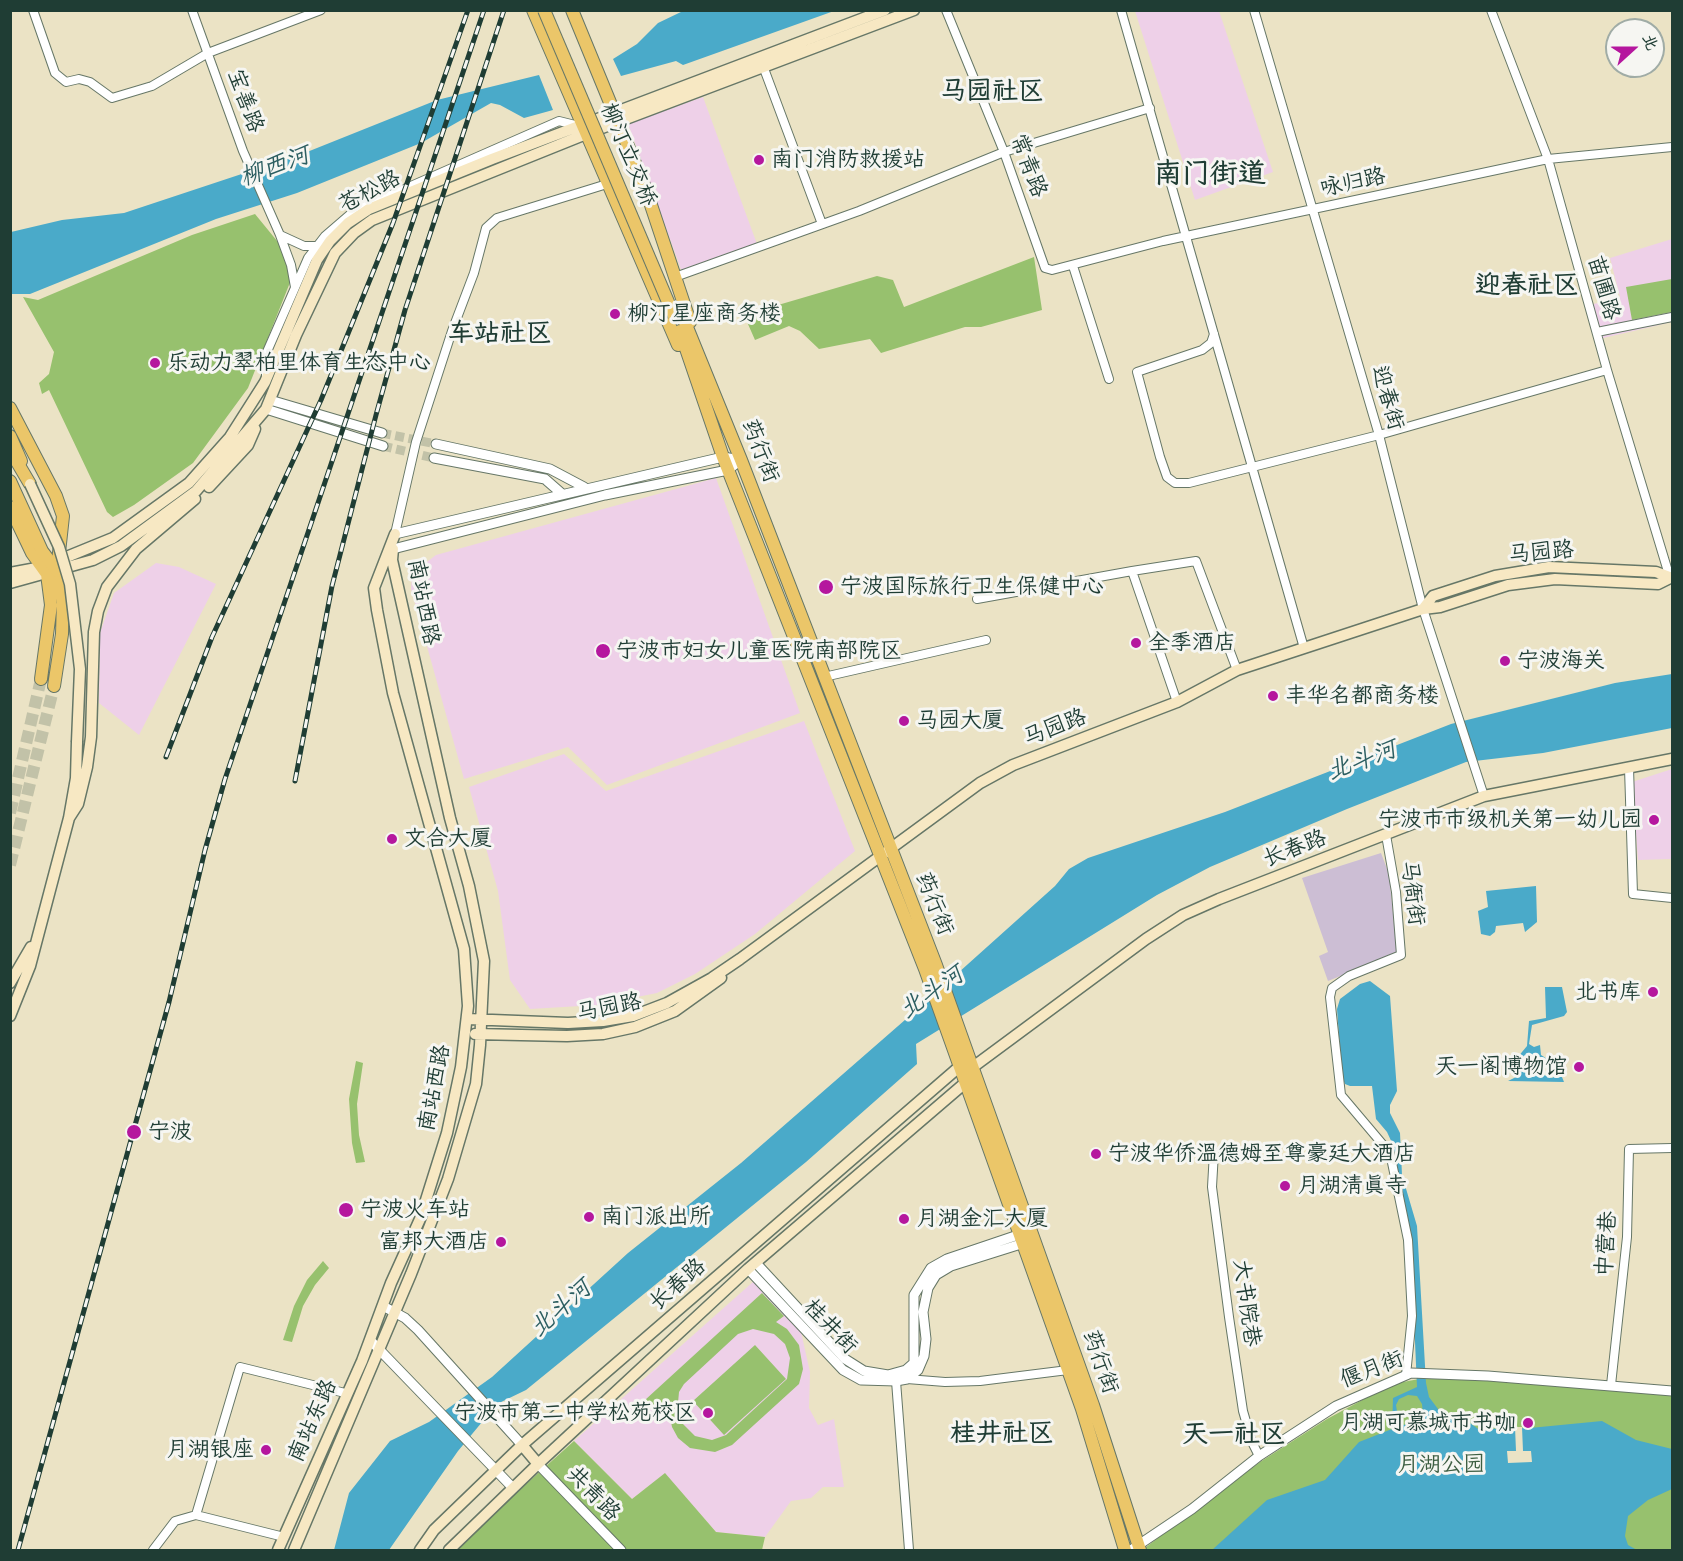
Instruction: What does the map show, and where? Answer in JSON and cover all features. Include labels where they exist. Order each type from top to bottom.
[{"type":"main road","points":[[533,10],[670,329],[702,395]]},
{"type":"main road","name":"柳汀立交桥","points":[[544,10],[678,315]]},
{"type":"main road","name":"柳汀立交桥","points":[[552,10],[678,315]]},
{"type":"main road","points":[[572,10],[646,190],[717,399]]},
{"type":"main road","name":"苍松路","points":[[10,583],[49,569],[113,538],[189,483],[230,437],[266,382],[317,260],[339,231],[369,209],[492,159],[885,10]]},
{"type":"main road","name":"苍松路","points":[[10,573],[49,569],[93,560],[146,530],[196,491],[265,408],[322,276],[335,253],[354,232],[372,220],[586,134],[914,10]]},
{"type":"main road","name":"药行街","points":[[678,315],[728,470],[931,967],[968,1066],[1093,1404],[1137,1549]]},
{"type":"main road","name":"药行街","points":[[678,315],[717,399],[741,460],[824,677],[885,854]]},
{"type":"main road","points":[[10,408],[63,516],[49,569],[51,605],[41,679]]},
{"type":"main road","points":[[69,818],[78,804],[87,767],[91,737],[94,632],[107,587],[136,549],[179,514],[230,466],[248,445],[265,408]]},
{"type":"main road","points":[[10,436],[65,567],[78,630],[80,669],[76,778],[69,818],[30,966],[10,1016]]},
{"type":"main road","points":[[10,450],[30,484]]},
{"type":"main road","points":[[10,481],[63,602],[62,634],[54,686]]},
{"type":"main road","points":[[10,507],[32,553],[49,569]]},
{"type":"main road","name":"南站西路","points":[[394,1312],[448,1179],[476,1084],[481,1035],[482,951],[469,886],[450,818],[392,560],[395,534]]},
{"type":"main road","name":"南站西路","points":[[383,1306],[420,1219],[447,1133],[461,1067],[467,1019],[464,949],[393,693],[377,610],[374,588],[395,534]]},
{"type":"main road","name":"马园路","points":[[467,1019],[568,1023],[633,1016],[667,1003],[712,978],[740,959],[980,783],[1013,765],[1177,702],[1237,670],[1423,609],[1440,607],[1508,585],[1555,579],[1658,584],[1671,578]]},
{"type":"main road","name":"长春路","points":[[420,1551],[434,1530],[522,1445],[968,1066],[1183,915],[1219,898],[1484,796],[1672,759]]},
{"type":"main road","points":[[10,983],[36,939]]},
{"type":"main road","name":"马园路","points":[[465,1034],[567,1036],[603,1034],[635,1027],[675,1011],[723,977],[740,959]]},
{"type":"main road","name":"药行街","points":[[968,1066],[965,1083],[1068,1370],[1125,1551]]},
{"type":"main road","name":"长春路","points":[[449,1551],[538,1464],[752,1266],[965,1083]]},
{"type":"main road","name":"南站东路","points":[[278,1551],[383,1306]]},
{"type":"main road","name":"南站东路","points":[[294,1551],[394,1312]]},
{"type":"main road","points":[[522,1445],[538,1464]]},
{"type":"street","points":[[33,10],[56,73],[66,81],[90,82],[112,98],[152,86],[208,53],[321,10]]},
{"type":"street","name":"宝善路","points":[[192,10],[243,151],[280,235],[296,287]]},
{"type":"street","name":"常青路","points":[[946,10],[1004,153],[1045,268]]},
{"type":"street","points":[[1121,10],[1188,237],[1304,648]]},
{"type":"street","name":"迎春街","points":[[1254,10],[1379,435],[1423,609],[1484,796]]},
{"type":"street","name":"苗圃路","points":[[1491,10],[1548,159],[1607,370],[1671,578]]},
{"type":"street","points":[[764,66],[822,224]]},
{"type":"street","points":[[675,277],[822,224],[1004,153],[1150,108]]},
{"type":"street","points":[[266,382],[266,354],[308,258],[338,224],[363,207],[559,121],[575,124]]},
{"type":"street","name":"咏归路","points":[[1045,268],[1052,270],[1073,266],[1188,237],[1548,159],[1672,147]]},
{"type":"street","points":[[607,184],[497,218],[486,228],[474,273],[452,331],[416,442],[395,534],[584,487],[723,457],[741,460]]},
{"type":"street","points":[[280,235],[304,246],[318,246]]},
{"type":"street","points":[[1073,266],[1109,379]]},
{"type":"street","points":[[1597,332],[1672,317]]},
{"type":"street","points":[[1214,333],[1211,343],[1202,351],[1137,372],[1160,458],[1167,477],[1175,483],[1189,483],[1379,435],[1607,370]]},
{"type":"street","points":[[265,408],[382,433]]},
{"type":"street","points":[[265,408],[383,446]]},
{"type":"street","points":[[436,444],[550,468],[584,487]]},
{"type":"street","points":[[434,458],[545,479],[561,493]]},
{"type":"street","points":[[393,549],[605,495],[728,470],[741,460]]},
{"type":"street","points":[[977,599],[1196,561],[1237,670]]},
{"type":"street","points":[[1132,571],[1177,702]]},
{"type":"street","points":[[824,677],[986,640]]},
{"type":"street","points":[[1629,768],[1633,894],[1672,898]]},
{"type":"street","name":"马衙街","points":[[1386,835],[1396,891],[1401,955],[1348,976],[1332,988],[1330,997],[1341,1095],[1390,1153],[1408,1240],[1412,1316],[1408,1374]]},
{"type":"street","name":"中营巷","points":[[1611,1385],[1627,1237],[1629,1149],[1672,1148]]},
{"type":"street","name":"大书院巷","points":[[1214,1152],[1212,1187],[1229,1317],[1243,1411],[1252,1442],[1259,1456]]},
{"type":"street","points":[[907,1379],[918,1370],[924,1356],[926,1339],[923,1312],[928,1288],[936,1275],[951,1266],[1022,1238]]},
{"type":"street","name":"桂井街","points":[[752,1266],[845,1359],[864,1371],[888,1374],[906,1370],[914,1363],[914,1295],[931,1268],[947,1259],[1022,1238]]},
{"type":"street","name":"桂井街","points":[[752,1266],[843,1370],[861,1380],[907,1379]]},
{"type":"street","points":[[383,1306],[418,1329],[522,1445]]},
{"type":"street","points":[[370,1340],[494,1472],[513,1488]]},
{"type":"street","points":[[196,1515],[240,1367],[345,1393]]},
{"type":"street","points":[[907,1379],[945,1382],[980,1381],[1068,1370]]},
{"type":"street","name":"偃月街","points":[[1137,1549],[1259,1456],[1336,1406],[1408,1374],[1430,1372],[1672,1391]]},
{"type":"street","points":[[896,1381],[909,1551]]},
{"type":"street","name":"共青路","points":[[538,1464],[621,1551]]},
{"type":"street","points":[[153,1551],[175,1521],[196,1515],[284,1537]]},
{"type":"shaded area","points":[[1135,11],[1219,11],[1273,172],[1195,200]]},
{"type":"shaded area","points":[[703,97],[757,244],[682,272],[628,124]]},
{"type":"shaded area","points":[[1672,239],[1672,322],[1599,339],[1590,305],[1620,297],[1610,258]]},
{"type":"shaded area","name":"宁波市妇女儿童医院南部院区","points":[[716,478],[800,713],[607,785],[568,747],[464,779],[411,589],[412,573],[436,555]]},
{"type":"shaded area","points":[[156,563],[179,567],[216,584],[139,735],[99,703],[100,633],[114,593]]},
{"type":"shaded area","points":[[804,721],[855,851],[755,934],[695,974],[657,993],[597,1005],[530,1009],[510,980],[498,891],[469,787],[564,754],[606,791]]},
{"type":"shaded area","name":"宁波市市级机关第一幼儿园","points":[[1672,769],[1672,859],[1638,860],[1632,782]]},
{"type":"shaded area","points":[[1381,853],[1389,874],[1397,953],[1328,981],[1319,956],[1328,952],[1302,878]]},
{"type":"shaded area","name":"宁波市第二中学松苑校区","points":[[754,1281],[801,1332],[810,1372],[809,1408],[818,1425],[834,1419],[844,1487],[823,1487],[811,1498],[791,1501],[765,1537],[716,1532],[665,1474],[632,1499],[574,1441]]},
{"type":"green space","name":"乐动力翠柏里体育生态中心","points":[[255,214],[282,247],[291,280],[248,388],[193,463],[134,505],[113,517],[107,512],[49,390],[42,394],[39,383],[49,374],[54,352],[23,297],[38,300],[192,235]]},
{"type":"green space","points":[[1034,257],[1042,310],[981,327],[965,327],[881,353],[870,339],[819,349],[800,331],[789,326],[755,340],[744,315],[877,276],[893,280],[904,307]]},
{"type":"green space","points":[[1672,279],[1672,312],[1632,320],[1626,287]]},
{"type":"green space","points":[[356,1061],[363,1063],[357,1104],[359,1135],[365,1162],[356,1163],[352,1143],[349,1099]]},
{"type":"green space","points":[[323,1261],[329,1268],[315,1285],[303,1306],[292,1342],[283,1340],[294,1306],[307,1280]]},
{"type":"green space","points":[[762,1293],[784,1316],[776,1322],[787,1329],[799,1345],[803,1369],[799,1384],[732,1445],[715,1452],[690,1448],[678,1438],[672,1427],[667,1400],[654,1410],[645,1400]],"holes":[[[753,1329],[774,1334],[785,1344],[790,1358],[787,1379],[726,1435],[712,1440],[695,1436],[681,1422],[677,1414],[679,1392],[684,1384],[738,1334]]]},
{"type":"green space","points":[[755,1345],[786,1379],[724,1435],[693,1401]]},
{"type":"green space","name":"月湖公园","points":[[1430,1377],[1672,1393],[1672,1550],[1142,1550],[1260,1462],[1327,1419],[1392,1384]]},
{"type":"green space","points":[[574,1441],[632,1499],[665,1473],[716,1532],[765,1537],[762,1550],[457,1550],[495,1512]]},
{"type":"water","points":[[683,11],[834,11],[683,65],[676,61],[621,76],[613,59],[637,44],[658,23]]},
{"type":"water","name":"柳西河","points":[[539,75],[553,110],[524,118],[500,105],[491,103],[421,143],[297,193],[216,219],[30,294],[11,294],[11,232],[62,220],[124,213],[302,154],[437,100]]},
{"type":"water","name":"北斗河","points":[[1672,674],[1672,728],[1543,753],[1466,762],[1347,809],[1210,867],[1157,895],[916,1044],[917,1064],[806,1162],[526,1390],[497,1404],[458,1451],[389,1550],[334,1550],[349,1493],[390,1441],[429,1422],[492,1377],[628,1253],[741,1163],[929,999],[1055,886],[1069,869],[1088,858],[1225,812],[1451,724],[1615,683]]},
{"type":"water","points":[[1536,886],[1537,922],[1525,932],[1523,923],[1496,926],[1495,932],[1490,936],[1481,934],[1478,911],[1488,907],[1486,891]]},
{"type":"water","name":"月湖公园","points":[[1370,981],[1390,996],[1397,1091],[1390,1105],[1390,1113],[1400,1133],[1402,1175],[1417,1226],[1426,1383],[1429,1397],[1441,1413],[1461,1416],[1478,1429],[1530,1428],[1602,1421],[1636,1440],[1672,1449],[1672,1489],[1648,1500],[1628,1516],[1625,1536],[1628,1545],[1637,1550],[1212,1550],[1267,1500],[1325,1480],[1359,1442],[1392,1429],[1393,1398],[1417,1387],[1410,1229],[1400,1193],[1393,1145],[1387,1132],[1376,1119],[1372,1086],[1350,1086],[1345,1084],[1342,1077],[1337,1009],[1340,999],[1360,984]],"holes":[[[1408,1395],[1417,1396],[1422,1404],[1423,1414],[1404,1425],[1399,1423],[1396,1405],[1399,1399]]]},
{"type":"water","points":[[1545,987],[1562,987],[1567,1012],[1564,1016],[1532,1025],[1529,1044],[1534,1047],[1540,1045],[1541,1055],[1549,1060],[1548,1065],[1542,1067],[1544,1075],[1552,1078],[1560,1072],[1564,1082],[1508,1081],[1520,1075],[1519,1068],[1509,1066],[1510,1061],[1517,1058],[1527,1046],[1529,1021],[1546,1018]]},
{"type":"pier","points":[[1515,1427],[1522,1427],[1523,1451],[1531,1451],[1532,1462],[1508,1463],[1507,1451],[1516,1451]]},
{"type":"tunnel","points":[[382,433],[436,444]]},
{"type":"tunnel","points":[[383,446],[434,458]]},
{"type":"tunnel","points":[[10,813],[41,679]]},
{"type":"tunnel","points":[[10,865],[54,686]]},
{"type":"railway","points":[[166,757],[212,637],[321,400],[393,223],[468,10]]},
{"type":"railway","points":[[18,1550],[169,1002],[205,850],[225,779],[484,10]]},
{"type":"railway","points":[[295,781],[332,586],[376,415],[405,310],[504,10]]},
{"type":"place","name":"南门消防救援站","points":[[759,160]]},
{"type":"place","name":"柳汀星座商务楼","points":[[615,314]]},
{"type":"place","name":"乐动力翠柏里体育生态中心","points":[[155,363]]},
{"type":"place","name":"宁波国际旅行卫生保健中心","points":[[826,587]]},
{"type":"place","name":"全季酒店","points":[[1136,643]]},
{"type":"place","name":"宁波市妇女儿童医院南部院区","points":[[603,651]]},
{"type":"place","name":"宁波海关","points":[[1505,661]]},
{"type":"place","name":"丰华名都商务楼","points":[[1273,696]]},
{"type":"place","name":"马园大厦","points":[[904,721]]},
{"type":"place","name":"宁波市市级机关第一幼儿园","points":[[1654,820]]},
{"type":"place","name":"文合大厦","points":[[392,839]]},
{"type":"place","name":"北书库","points":[[1653,992]]},
{"type":"place","name":"天一阁博物馆","points":[[1579,1067]]},
{"type":"place","name":"宁波","points":[[134,1132]]},
{"type":"place","name":"宁波华侨温德姆至尊豪廷大酒店","points":[[1096,1154]]},
{"type":"place","name":"月湖清真寺","points":[[1285,1186]]},
{"type":"place","name":"宁波火车站","points":[[346,1210]]},
{"type":"place","name":"南门派出所","points":[[589,1217]]},
{"type":"place","name":"月湖金汇大厦","points":[[904,1219]]},
{"type":"place","name":"富邦大酒店","points":[[501,1242]]},
{"type":"place","name":"宁波市第二中学松苑校区","points":[[708,1413]]},
{"type":"place","name":"月湖可慕城市书咖","points":[[1528,1423]]},
{"type":"place","name":"月湖银座","points":[[266,1450]]},
{"type":"district","name":"马园社区","points":[[992,92]]},
{"type":"district","name":"南门街道","points":[[1210,175]]},
{"type":"district","name":"迎春社区","points":[[1527,286]]},
{"type":"district","name":"车站社区","points":[[500,334]]},
{"type":"district","name":"桂井社区","points":[[1002,1434]]},
{"type":"district","name":"天一社区","points":[[1234,1435]]}]
